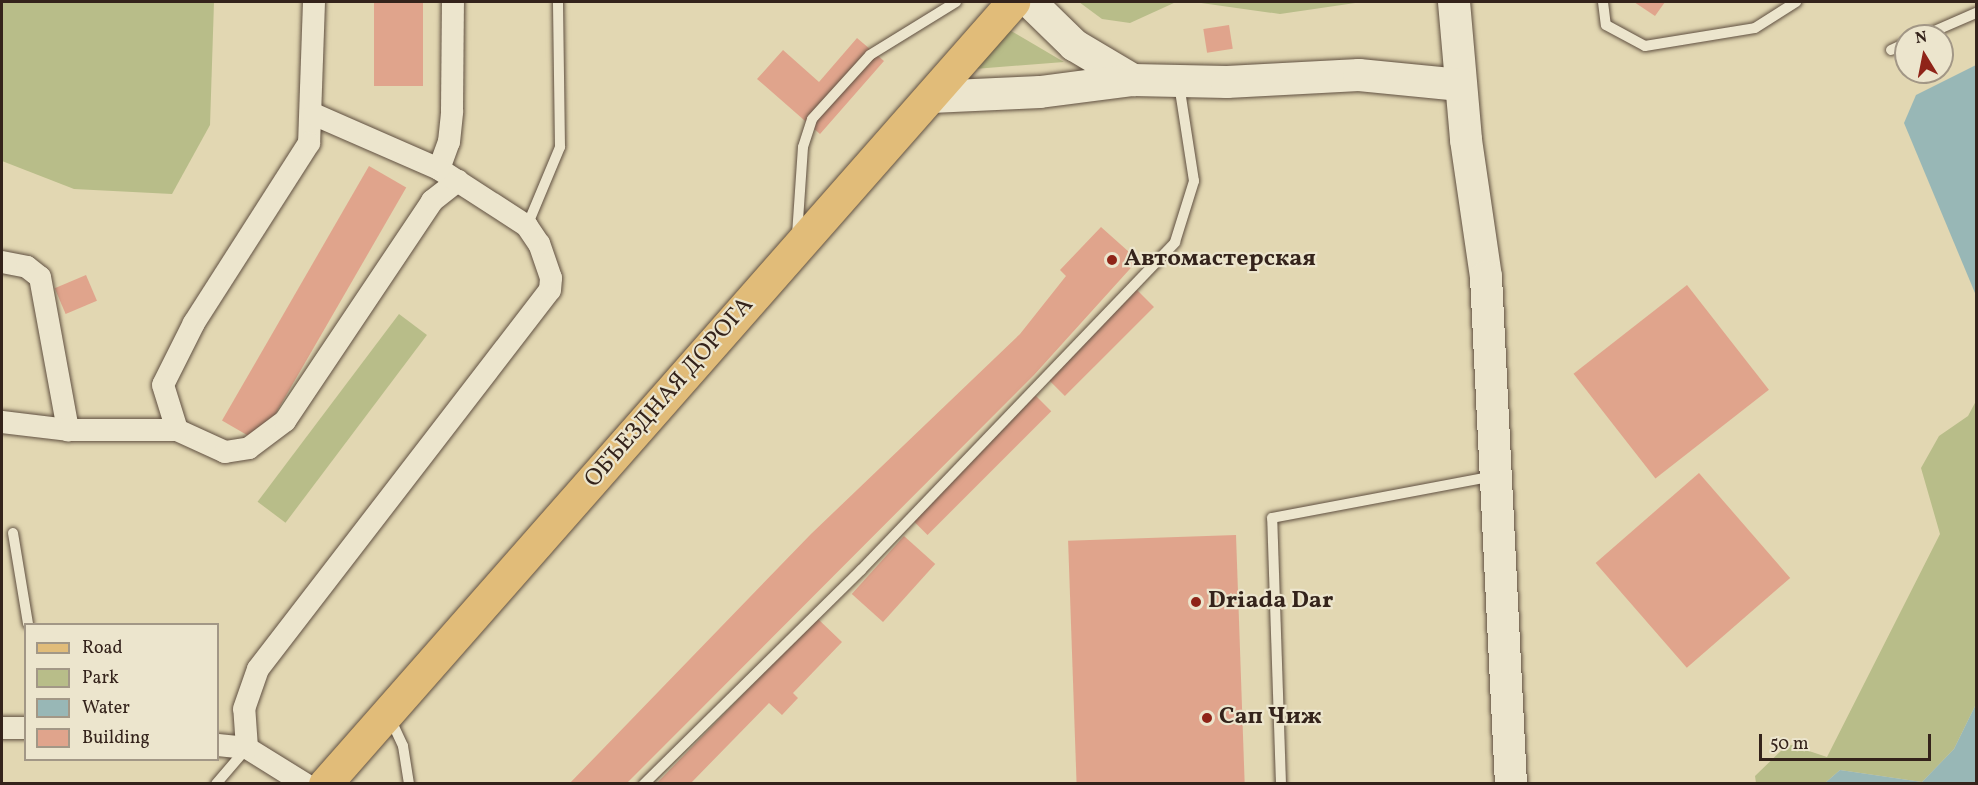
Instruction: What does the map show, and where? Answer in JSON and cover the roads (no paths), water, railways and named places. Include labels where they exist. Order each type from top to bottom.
[{"type":"main road","name":"ОБЪЕЗДНАЯ ДОРОГА","points":[[325,783],[1013,2]]},
{"type":"main road","points":[[1030,2],[1074,45],[1133,80]]},
{"type":"main road","points":[[1454,2],[1461,85],[1486,277],[1498,476],[1511,783]]},
{"type":"main road","points":[[931,97],[1040,92],[1133,80],[1178,83],[1359,75],[1461,85]]},
{"type":"street","points":[[177,430],[163,385],[194,323],[309,143],[313,114],[314,2]]},
{"type":"street","points":[[440,169],[449,142],[452,111],[453,2]]},
{"type":"street","points":[[247,748],[243,709],[258,669],[546,300],[551,278],[539,244],[527,226],[440,169],[313,114]]},
{"type":"street","points":[[2,422],[68,430],[177,430],[225,452],[249,448],[285,421],[432,201],[459,181]]},
{"type":"street","points":[[2,262],[27,267],[40,277],[68,430]]},
{"type":"street","points":[[2,728],[24,728]]},
{"type":"street","points":[[219,745],[247,748],[305,783]]},
{"type":"lane","points":[[527,226],[560,147],[558,2]]},
{"type":"lane","points":[[796,250],[803,147],[812,119],[870,55],[956,2]]},
{"type":"lane","points":[[1603,2],[1606,25],[1645,46],[1755,28],[1796,2]]},
{"type":"lane","points":[[1951,24],[1977,13]]},
{"type":"lane","points":[[644,783],[861,570],[1176,242],[1194,181],[1178,83]]},
{"type":"lane","points":[[1281,783],[1272,518],[1498,476]]},
{"type":"lane","points":[[14,533],[28,623]]},
{"type":"lane","points":[[388,713],[403,746],[409,783]]},
{"type":"lane","points":[[216,783],[247,748]]},
{"type":"water","points":[[1976,65],[1975,293],[1904,123],[1916,95],[1938,84],[1954,84],[1954,76]]},
{"type":"water","points":[[1976,704],[1976,783],[1825,783],[1840,770],[1922,782],[1954,749]]},
{"type":"place","name":"Автомастерская","points":[[1112,260]]},
{"type":"place","name":"Driada Dar","points":[[1196,602]]},
{"type":"place","name":"Сап Чиж","points":[[1207,718]]}]
